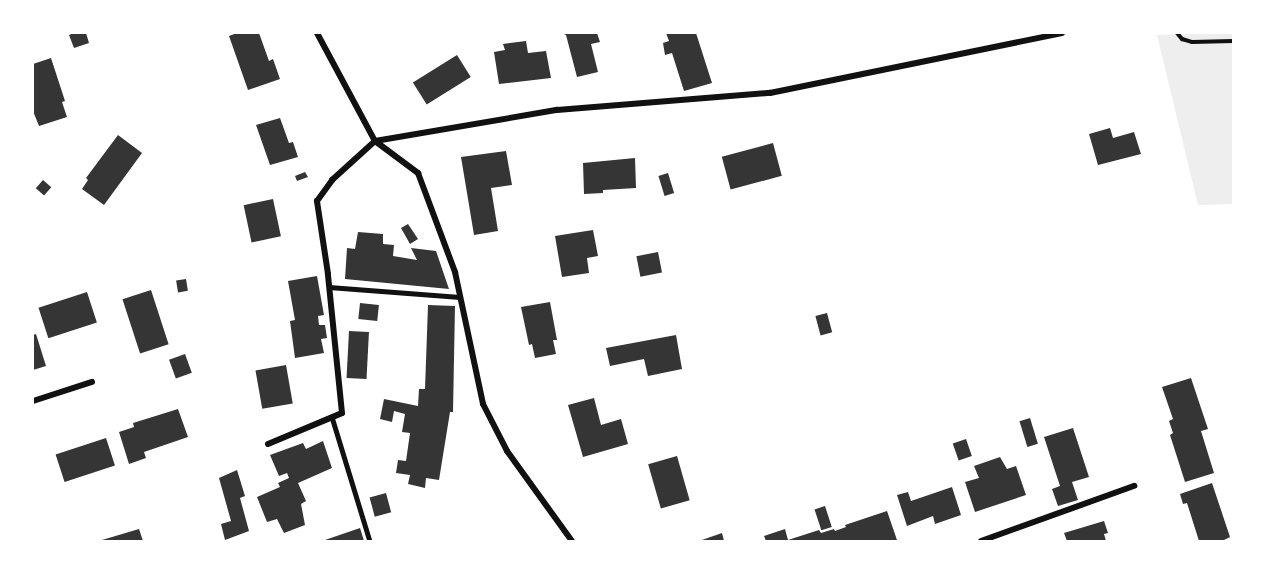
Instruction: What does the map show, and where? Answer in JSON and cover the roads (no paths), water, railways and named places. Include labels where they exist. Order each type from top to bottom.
[{"type":"street","points":[[316,33],[375,141],[418,173],[455,272],[483,404],[507,451],[572,541]]},
{"type":"street","points":[[268,444],[342,413],[330,287],[317,201],[332,180],[375,141],[557,110],[770,93],[1062,33]]},
{"type":"street","points":[[33,401],[92,382]]},
{"type":"street","points":[[981,541],[1134,486]]},
{"type":"lane","points":[[330,287],[460,297]]},
{"type":"lane","points":[[332,417],[370,541]]}]
